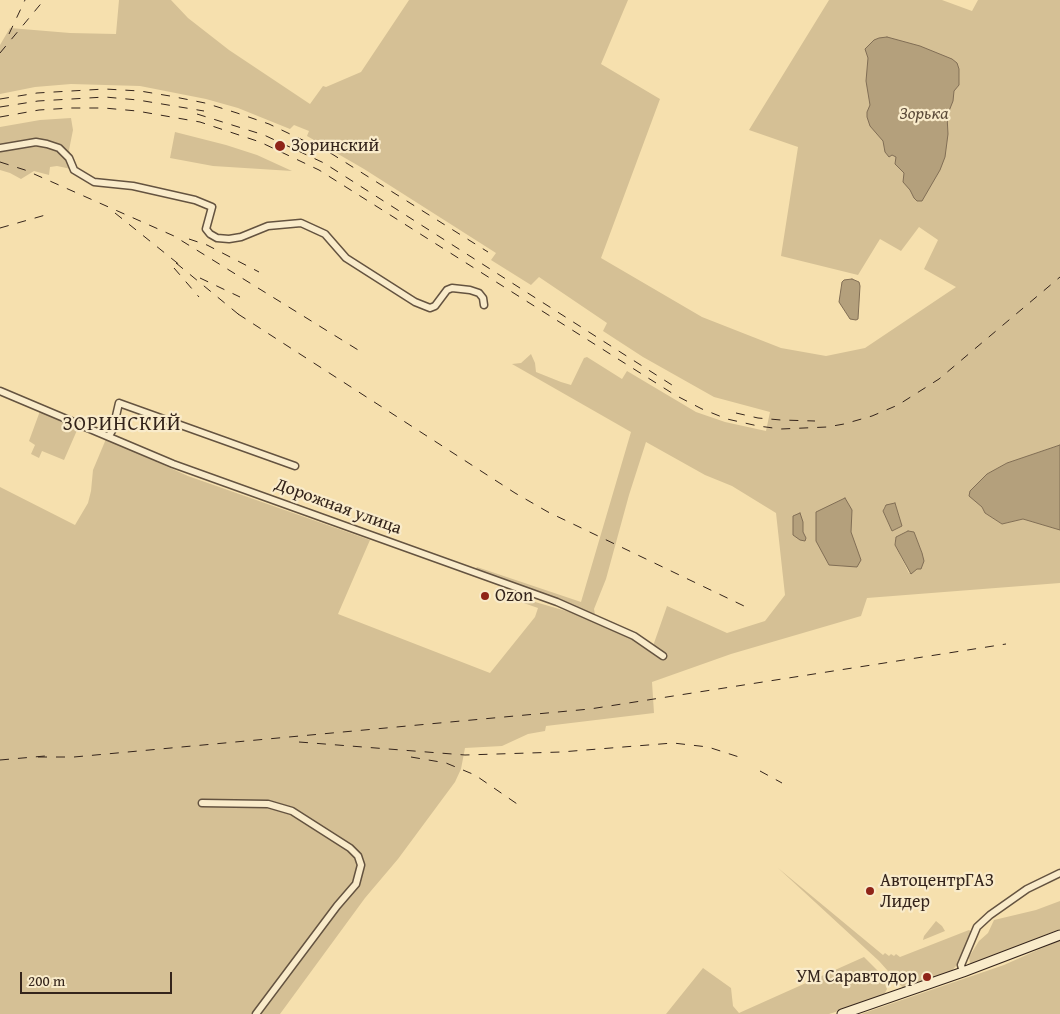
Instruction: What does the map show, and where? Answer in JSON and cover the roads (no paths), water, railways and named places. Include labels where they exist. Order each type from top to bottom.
[{"type":"main road","points":[[842,1014],[963,972],[1060,935]]},
{"type":"street","points":[[0,148],[36,142],[47,144],[58,148],[69,158],[74,170],[94,182],[133,186],[195,200],[212,206],[206,229],[217,238],[241,237],[268,226],[301,222],[325,234],[346,258],[415,302],[430,308],[435,306],[447,290],[452,288],[478,293],[483,298],[484,304]]},
{"type":"street","name":"Дорожная улица","points":[[0,391],[173,464],[557,602],[634,636],[663,656]]},
{"type":"street","points":[[109,436],[113,429],[119,403],[294,466]]},
{"type":"street","points":[[202,802],[268,804],[292,811],[350,848],[358,856],[361,865],[356,884],[336,906],[256,1014]]},
{"type":"street","points":[[963,972],[961,965],[977,927],[990,915],[1027,889],[1060,873]]},
{"type":"railway","points":[[9,34],[25,0]]},
{"type":"railway","points":[[0,53],[44,0]]},
{"type":"railway","points":[[0,99],[37,93],[105,89],[140,91],[205,103],[237,113],[269,124],[332,154],[488,252]]},
{"type":"railway","points":[[0,107],[38,101],[105,97],[138,100],[204,111]]},
{"type":"railway","points":[[0,117],[39,110],[71,108],[137,111],[200,122],[260,142],[319,170],[675,395],[727,419],[758,426],[781,429],[827,427],[872,416],[898,405],[939,379],[1060,277]]},
{"type":"railway","points":[[197,114],[264,135],[324,163],[672,385]]},
{"type":"railway","points":[[0,162],[25,170],[174,236],[363,353]]},
{"type":"railway","points":[[115,213],[181,266]]},
{"type":"railway","points":[[0,228],[49,214]]},
{"type":"railway","points":[[189,239],[207,245],[259,272]]},
{"type":"railway","points":[[176,263],[243,318]]},
{"type":"railway","points":[[174,268],[199,297]]},
{"type":"railway","points":[[200,278],[240,297]]},
{"type":"railway","points":[[238,314],[515,493],[548,512],[744,606]]},
{"type":"railway","points":[[736,413],[758,418],[815,421]]},
{"type":"railway","points":[[38,757],[74,757],[590,709],[1006,644]]},
{"type":"railway","points":[[299,742],[465,755],[561,752],[673,743],[708,747],[744,760]]},
{"type":"railway","points":[[0,760],[45,756]]},
{"type":"railway","points":[[411,757],[446,763],[475,775],[523,808]]},
{"type":"railway","points":[[760,771],[782,783]]},
{"type":"place","name":"Зоринский","points":[[280,146]]},
{"type":"place","name":"Ozon","points":[[485,596]]},
{"type":"place","name":"АвтоцентрГАЗ Лидер","points":[[870,891]]},
{"type":"place","name":"УМ Саравтодор","points":[[927,977]]},
{"type":"district","name":"ЗОРИНСКИЙ","points":[[122,425]]},
{"type":"park label","name":"Зорька","points":[[924,114]]}]
